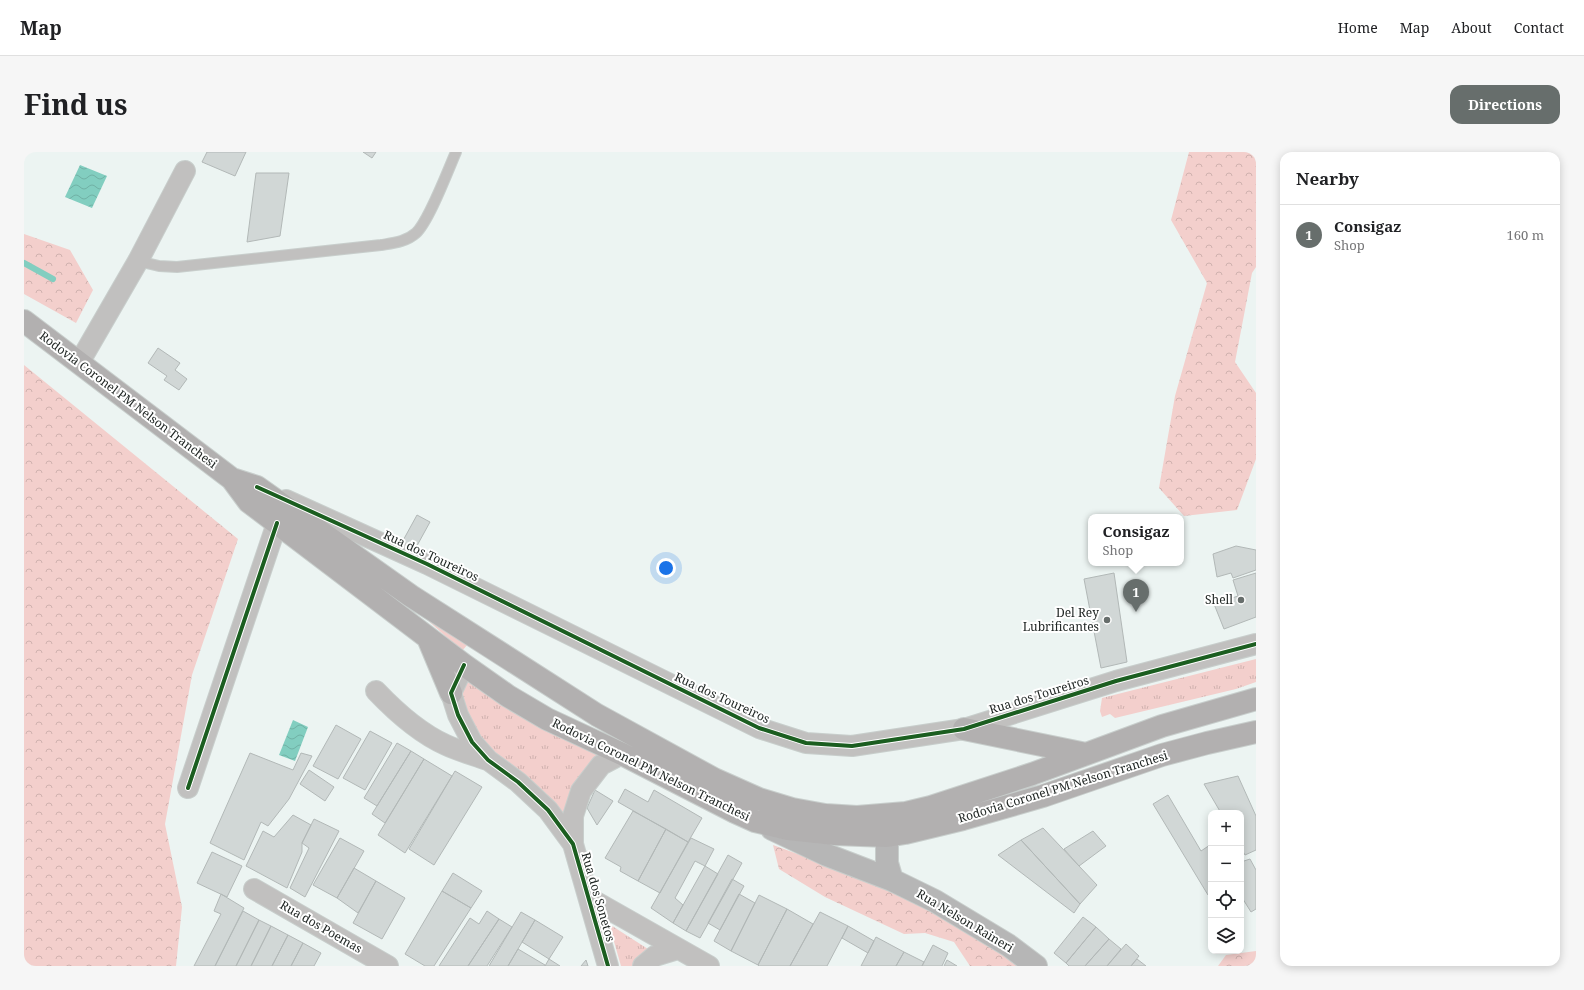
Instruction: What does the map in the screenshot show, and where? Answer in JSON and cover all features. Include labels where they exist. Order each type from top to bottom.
[{"type":"highway","name":"Rodovia Coronel PM Nelson Tranchesi","points":[[24,321],[232,479],[249,502],[464,665],[508,696],[547,719],[622,754],[754,821],[788,829],[835,834],[887,836],[963,819],[1043,796],[1162,755],[1256,732]]},
{"type":"highway","name":"Rodovia Coronel PM Nelson Tranchesi","points":[[232,479],[257,487],[411,596],[597,715],[708,776],[777,805],[825,814],[857,817],[906,813],[931,808],[1032,774],[1162,726],[1256,699]]},
{"type":"highway","points":[[427,637],[451,693]]},
{"type":"highway","points":[[464,665],[481,662],[490,664],[597,715]]},
{"type":"highway","points":[[964,728],[1086,754]]},
{"type":"main road","name":"Rua Nelson Raineri","points":[[754,821],[827,855],[892,880],[935,901],[1008,945],[1036,966]]},
{"type":"main road","points":[[887,836],[887,863],[892,880]]},
{"type":"street","points":[[79,363],[138,261],[185,171]]},
{"type":"street","name":"Rua dos Toureiros","points":[[257,487],[428,564],[759,728],[806,743],[852,746],[964,728],[1116,682],[1256,644]]},
{"type":"street","points":[[188,788],[277,523]]},
{"type":"street","points":[[451,693],[464,665]]},
{"type":"street","name":"Rua dos Sonetos","points":[[376,692],[396,711],[429,736],[447,745],[488,760]]},
{"type":"street","name":"Rua dos Sonetos","points":[[451,693],[458,715],[472,742],[488,760],[518,782],[548,810],[572,844],[608,966]]},
{"type":"street","points":[[572,844],[573,816],[581,791],[601,765],[622,754]]},
{"type":"street","name":"Rua dos Poemas","points":[[254,889],[388,966]]},
{"type":"street","points":[[589,898],[709,966]]},
{"type":"street","points":[[644,966],[655,956],[678,949]]},
{"type":"lane","points":[[138,261],[159,266],[177,267],[366,247],[404,240],[416,233],[426,218],[456,152]]},
{"type":"green space","points":[[1189,152],[1256,152],[1256,267],[1252,273],[1235,362],[1256,393],[1256,459],[1237,510],[1184,516],[1184,514],[1182,514],[1159,488],[1175,396],[1207,283],[1171,220]]},
{"type":"green space","points":[[24,234],[70,250],[93,290],[76,323],[24,294]]},
{"type":"green space","points":[[24,365],[238,539],[192,675],[165,824],[182,907],[176,966],[24,966]]},
{"type":"green space","points":[[405,600],[468,644],[462,651]]},
{"type":"green space","points":[[1256,659],[1256,682],[1236,689],[1115,718],[1110,714],[1102,717],[1100,711],[1102,698]]},
{"type":"green space","points":[[464,665],[622,754],[601,765],[573,844],[458,715]]},
{"type":"green space","points":[[773,845],[882,885],[933,907],[1023,966],[970,966],[954,942],[925,933],[904,934],[825,897],[779,869]]},
{"type":"green space","points":[[609,924],[648,949],[632,966],[621,966]]},
{"type":"green space","points":[[1256,951],[1256,966],[1218,966],[1226,955],[1244,954],[1244,953]]},
{"type":"water","points":[[80,165],[107,176],[92,208],[65,197]]},
{"type":"water","points":[[293,720],[308,727],[295,761],[279,755]]},
{"type":"building","points":[[207,152],[246,152],[235,176],[202,162]]},
{"type":"building","points":[[363,152],[376,152],[372,158]]},
{"type":"building","points":[[256,173],[289,173],[280,236],[247,242]]},
{"type":"building","points":[[158,348],[180,363],[175,370],[187,379],[179,390],[164,380],[167,376],[148,363]]},
{"type":"building","points":[[417,515],[430,522],[413,553],[400,546]]},
{"type":"building","points":[[1236,546],[1256,550],[1256,570],[1233,578],[1231,573],[1217,577],[1213,554]]},
{"type":"building","name":"Del Rey Lubrificantes","points":[[1114,573],[1127,662],[1101,668],[1084,579]]},
{"type":"building","name":"Shell","points":[[1256,573],[1256,617],[1224,629],[1214,604],[1238,596],[1233,580]]},
{"type":"building","points":[[336,725],[361,739],[338,779],[313,766]]},
{"type":"building","points":[[370,731],[392,743],[365,790],[343,778]]},
{"type":"building","points":[[397,743],[411,751],[377,806],[364,798]]},
{"type":"building","points":[[411,751],[424,759],[385,823],[372,814]]},
{"type":"building","points":[[250,753],[293,770],[301,753],[312,756],[289,799],[268,826],[261,822],[244,860],[210,843]]},
{"type":"building","points":[[424,759],[452,776],[405,853],[378,835]]},
{"type":"building","points":[[309,770],[334,787],[325,801],[300,784]]},
{"type":"building","points":[[455,771],[482,787],[434,865],[409,849]]},
{"type":"building","points":[[1238,776],[1256,816],[1256,850],[1245,855],[1244,853],[1244,810],[1219,810],[1204,784]]},
{"type":"building","points":[[625,789],[648,802],[654,790],[702,818],[688,842],[618,802]]},
{"type":"building","points":[[595,790],[613,801],[597,825],[587,808]]},
{"type":"building","points":[[1168,795],[1201,851],[1208,846],[1208,895],[1153,804]]},
{"type":"building","points":[[633,811],[666,829],[638,881],[620,871],[621,867],[605,858]]},
{"type":"building","points":[[293,815],[311,825],[302,843],[302,852],[287,888],[246,866],[263,831],[274,837]]},
{"type":"building","points":[[314,819],[339,831],[305,897],[290,888],[309,848],[302,843]]},
{"type":"building","points":[[1043,828],[1097,885],[1080,904],[1021,840]]},
{"type":"building","points":[[666,829],[688,842],[660,893],[638,881]]},
{"type":"building","points":[[1093,831],[1106,846],[1079,866],[1064,849]]},
{"type":"building","points":[[340,838],[364,851],[337,898],[313,885]]},
{"type":"building","points":[[691,838],[714,849],[705,866],[695,861],[675,898],[683,905],[673,923],[651,908]]},
{"type":"building","points":[[1021,840],[1080,904],[1074,913],[998,855]]},
{"type":"building","points":[[212,852],[242,866],[227,897],[197,883]]},
{"type":"building","points":[[728,855],[742,863],[700,938],[686,931]]},
{"type":"building","points":[[1250,859],[1256,870],[1256,909],[1251,912],[1244,901],[1244,861]]},
{"type":"building","points":[[705,866],[718,874],[686,931],[673,923]]},
{"type":"building","points":[[354,868],[376,881],[358,913],[337,898]]},
{"type":"building","points":[[453,873],[482,891],[471,908],[442,891]]},
{"type":"building","points":[[732,879],[744,886],[720,930],[708,923]]},
{"type":"building","points":[[376,881],[405,898],[382,939],[353,923]]},
{"type":"building","points":[[442,891],[471,908],[434,966],[425,966],[405,954]]},
{"type":"building","points":[[221,894],[244,908],[215,966],[194,966],[221,914],[214,911]]},
{"type":"building","points":[[739,894],[755,903],[731,951],[714,941]]},
{"type":"building","points":[[759,895],[787,909],[758,965],[731,951]]},
{"type":"building","points":[[787,909],[813,924],[790,966],[759,966],[758,965]]},
{"type":"building","points":[[243,911],[259,920],[236,966],[215,966]]},
{"type":"building","points":[[487,911],[499,919],[468,966],[439,966],[470,918],[479,924]]},
{"type":"building","points":[[521,912],[535,920],[508,966],[489,966]]},
{"type":"building","points":[[820,912],[848,926],[827,966],[790,966]]},
{"type":"building","points":[[1083,917],[1096,927],[1066,963],[1054,953]]},
{"type":"building","points":[[499,919],[512,927],[487,966],[468,966]]},
{"type":"building","points":[[259,920],[271,926],[251,966],[236,966]]},
{"type":"building","points":[[535,920],[563,937],[549,959],[522,942]]},
{"type":"building","points":[[271,926],[288,935],[272,966],[251,966]]},
{"type":"building","points":[[848,926],[874,941],[868,953],[842,938]]},
{"type":"building","points":[[1096,927],[1109,939],[1085,966],[1069,966],[1066,963]]},
{"type":"building","points":[[288,935],[303,943],[291,966],[272,966]]},
{"type":"building","points":[[876,937],[904,952],[896,966],[861,966]]},
{"type":"building","points":[[1109,939],[1121,949],[1107,966],[1085,966]]},
{"type":"building","points":[[303,943],[321,953],[314,966],[291,966]]},
{"type":"building","points":[[1126,944],[1139,956],[1131,966],[1107,966]]},
{"type":"building","points":[[933,945],[948,953],[942,966],[922,966]]},
{"type":"building","points":[[518,949],[545,965],[545,966],[508,966]]},
{"type":"building","points":[[904,952],[924,962],[922,966],[896,966]]},
{"type":"building","points":[[549,959],[560,966],[545,966]]},
{"type":"building","points":[[1137,959],[1146,966],[1131,966]]},
{"type":"building","points":[[586,960],[588,966],[581,966]]},
{"type":"building","points":[[947,960],[957,966],[944,966]]},
{"type":"waterway","points":[[24,263],[53,279]]},
{"type":"cycle path","points":[[257,487],[427,564],[759,728],[806,743],[852,746],[964,729],[1116,681],[1256,644]]},
{"type":"cycle path","points":[[188,788],[277,523]]},
{"type":"cycle path","points":[[464,665],[451,693],[458,715],[472,742],[488,760],[518,782],[548,810],[573,844],[608,966]]},
{"type":"place","name":"Shell","points":[[1241,600]]},
{"type":"place","name":"Consigaz","points":[[1136,612]]},
{"type":"place","name":"Del Rey Lubrificantes","points":[[1107,620]]}]
